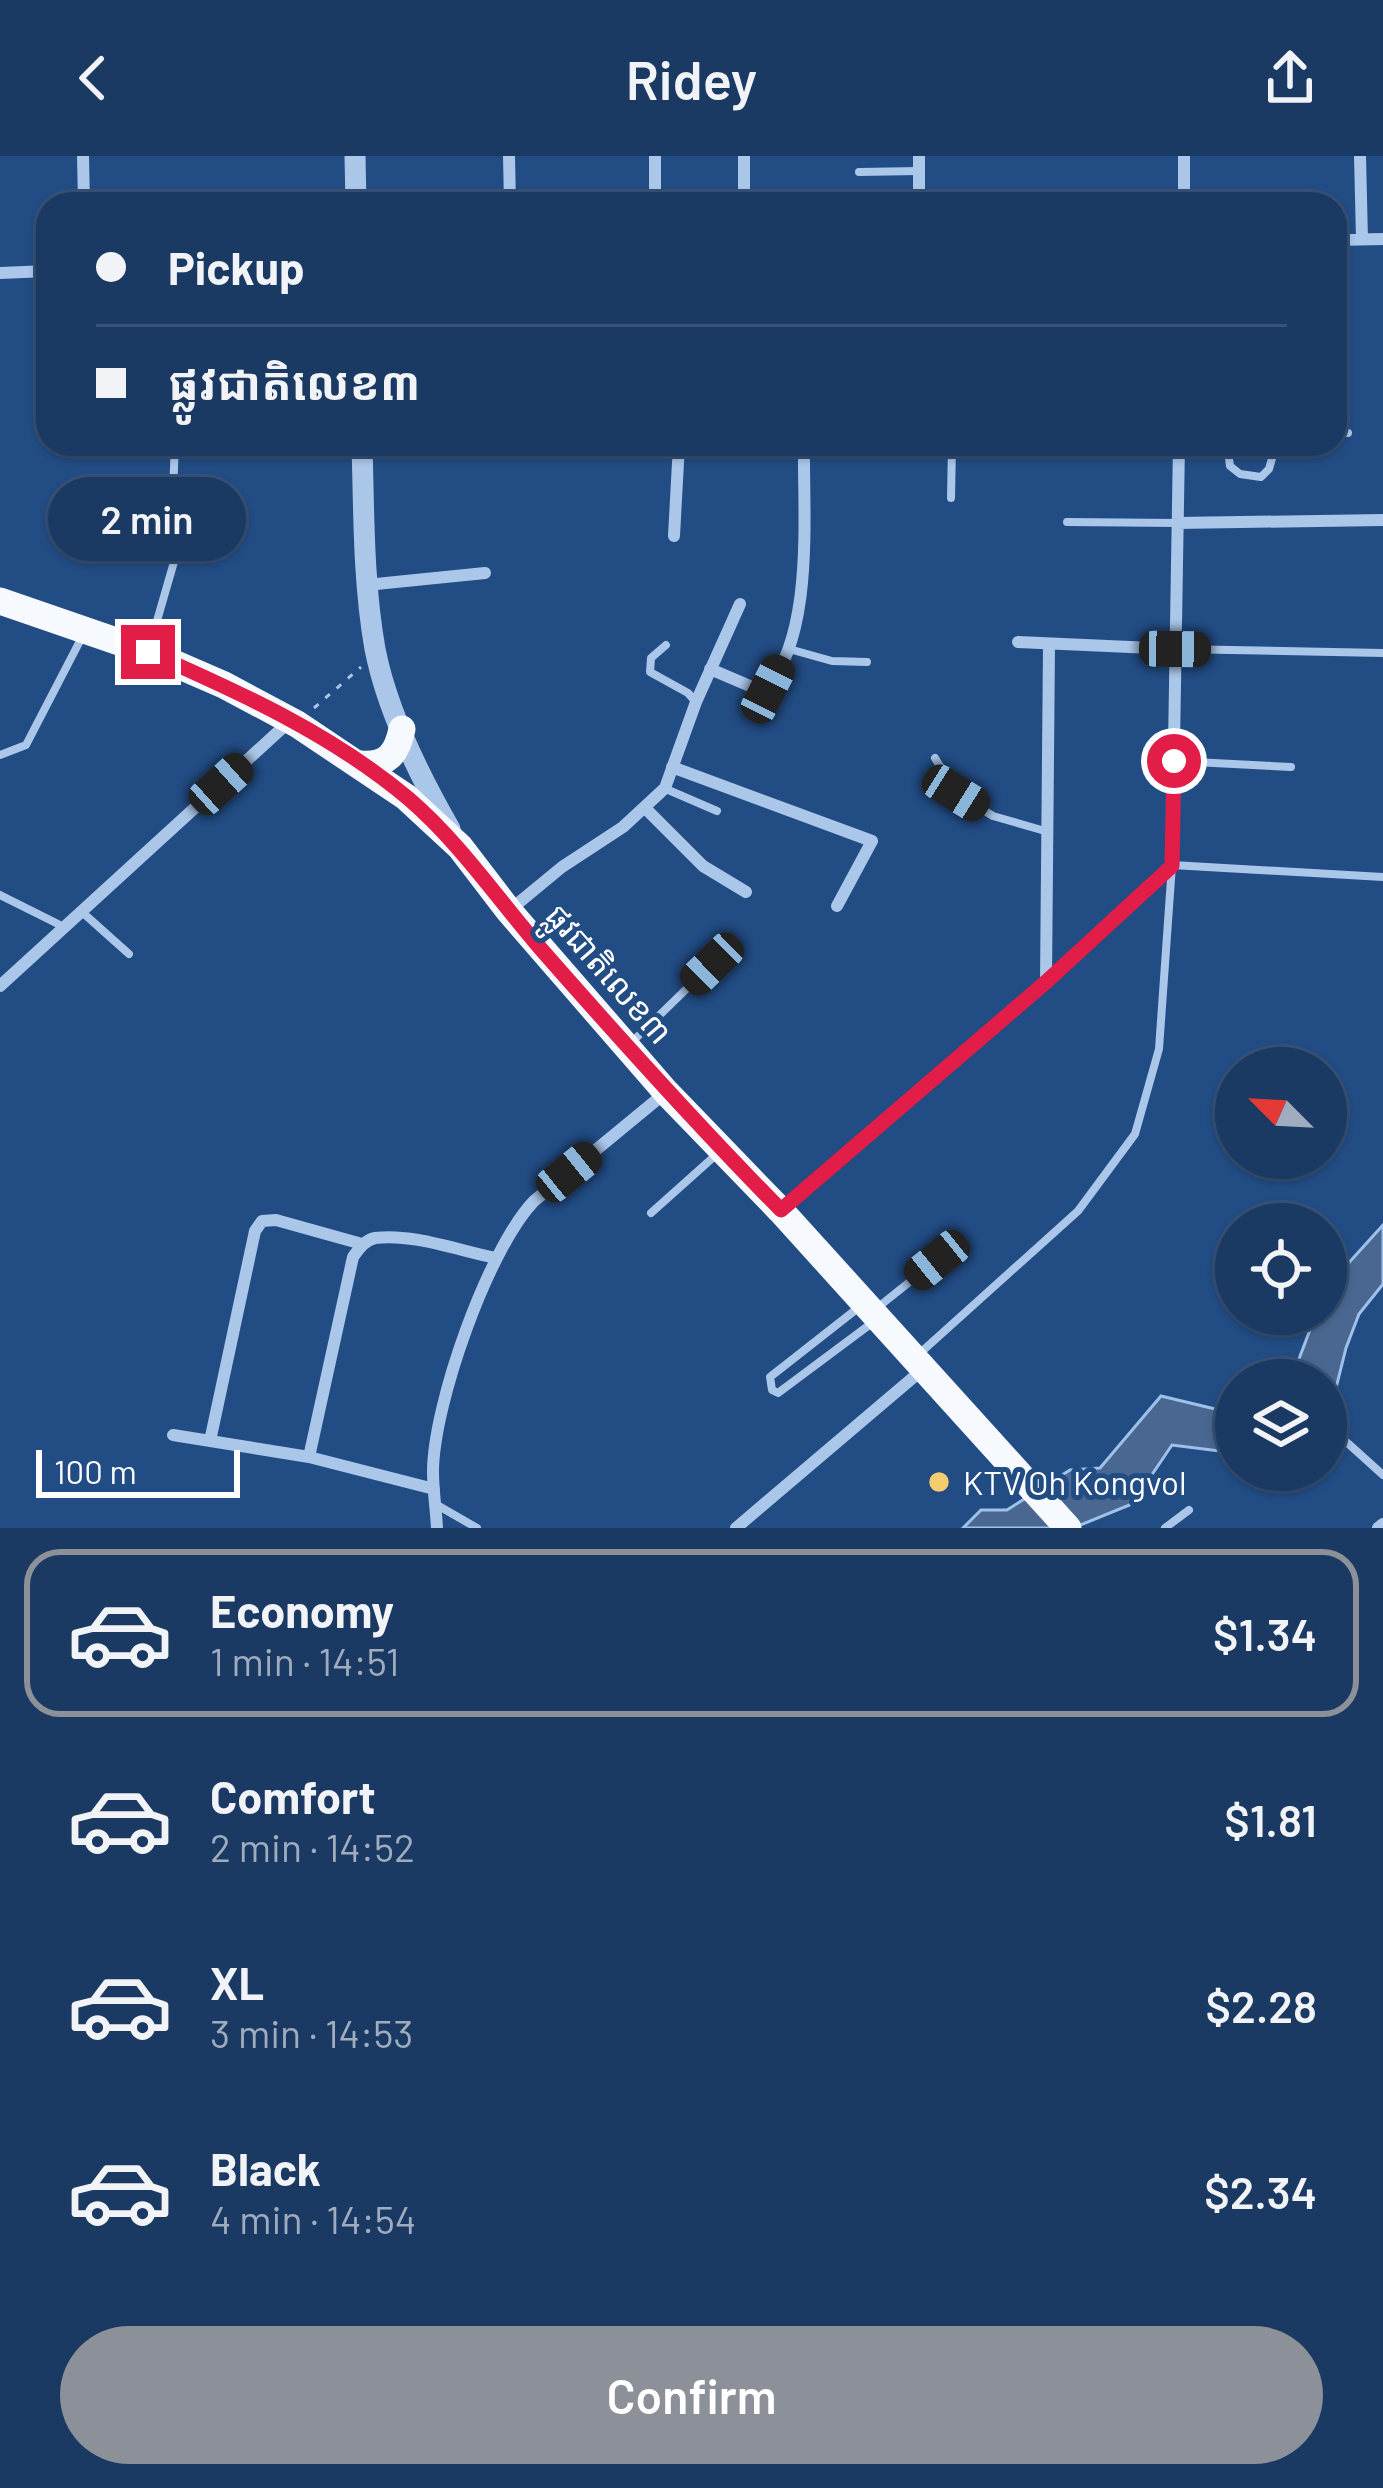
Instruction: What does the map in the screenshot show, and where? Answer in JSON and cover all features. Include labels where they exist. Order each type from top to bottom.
[{"type":"highway","name":"ផ្លូវជាតិលេខ៣","points":[[0,602],[148,652],[294,722],[406,797],[460,847],[509,911],[666,1092],[781,1210],[1069,1528]]},
{"type":"highway","points":[[361,764],[377,765],[390,758],[399,746],[402,729]]},
{"type":"street","points":[[82,156],[84,192]]},
{"type":"street","points":[[355,156],[356,192]]},
{"type":"street","points":[[509,156],[510,192]]},
{"type":"street","points":[[655,156],[655,192]]},
{"type":"street","points":[[744,156],[744,192]]},
{"type":"street","points":[[1184,156],[1184,192]]},
{"type":"street","points":[[1360,156],[1362,239]]},
{"type":"street","points":[[1347,240],[1383,239]]},
{"type":"street","points":[[0,273],[36,272]]},
{"type":"street","points":[[362,456],[366,585],[376,654],[429,792],[460,847]]},
{"type":"street","points":[[674,536],[678,456]]},
{"type":"street","points":[[710,669],[764,692],[787,649],[797,620],[802,566],[804,456]]},
{"type":"street","points":[[781,1210],[1046,982],[1172,866],[1179,456]]},
{"type":"street","points":[[1177,523],[1383,520]]},
{"type":"street","points":[[366,585],[485,573]]},
{"type":"street","points":[[509,911],[645,808],[664,788],[740,604]]},
{"type":"street","points":[[1018,642],[1175,649]]},
{"type":"street","points":[[1046,982],[1049,645]]},
{"type":"street","points":[[0,986],[294,722]]},
{"type":"street","points":[[672,767],[872,842],[837,906]]},
{"type":"street","points":[[645,808],[703,866],[746,892]]},
{"type":"street","points":[[437,1528],[434,1460],[449,1383],[496,1258],[515,1221],[666,1092]]},
{"type":"street","points":[[209,1441],[255,1231],[262,1221],[276,1220],[362,1244]]},
{"type":"street","points":[[309,1457],[353,1257],[362,1244],[373,1238],[407,1240],[496,1258]]},
{"type":"street","points":[[736,1528],[918,1364]]},
{"type":"street","points":[[173,1435],[309,1457],[435,1497]]},
{"type":"lane","points":[[859,172],[920,164]]},
{"type":"lane","points":[[148,652],[178,548],[175,456]]},
{"type":"lane","points":[[951,498],[952,456]]},
{"type":"lane","points":[[1229,456],[1230,466],[1240,474],[1261,477],[1273,456]]},
{"type":"lane","points":[[1066,522],[1177,523]]},
{"type":"lane","points":[[0,755],[26,745],[86,630]]},
{"type":"lane","points":[[665,645],[651,658],[650,672],[696,702]]},
{"type":"lane","points":[[787,649],[832,661],[867,662]]},
{"type":"lane","points":[[1175,649],[1383,653]]},
{"type":"lane","points":[[935,758],[956,793],[993,816],[1045,831]]},
{"type":"lane","points":[[1174,761],[1291,767]]},
{"type":"lane","points":[[664,788],[717,811]]},
{"type":"lane","points":[[918,1364],[1078,1211],[1135,1134],[1159,1049],[1172,866],[1383,877]]},
{"type":"lane","points":[[0,896],[65,928]]},
{"type":"lane","points":[[82,912],[129,954]]},
{"type":"lane","points":[[627,1047],[712,964]]},
{"type":"lane","points":[[651,1213],[722,1150]]},
{"type":"lane","points":[[871,1312],[770,1378],[772,1390],[778,1393],[937,1260]]},
{"type":"lane","points":[[1347,1443],[1383,1475]]},
{"type":"lane","points":[[435,1497],[477,1528]]},
{"type":"lane","points":[[1165,1528],[1189,1510]]},
{"type":"path","points":[[294,722],[376,654]]},
{"type":"water","points":[[1383,1225],[1383,1284],[1359,1314],[1343,1359],[1299,1359],[1308,1335],[1347,1335],[1347,1265]]},
{"type":"water","points":[[1161,1396],[1215,1409],[1215,1450],[1172,1445],[1132,1504],[1073,1528],[963,1528],[981,1510],[1007,1510],[1070,1470],[1100,1468]]},
{"type":"place","name":"KTV Oh Kongvol","points":[[939,1482]]},
{"type":"route","points":[[148,652],[291,720],[406,797],[460,847],[509,911],[666,1092],[781,1210],[1046,982],[1172,866],[1174,761]]}]
